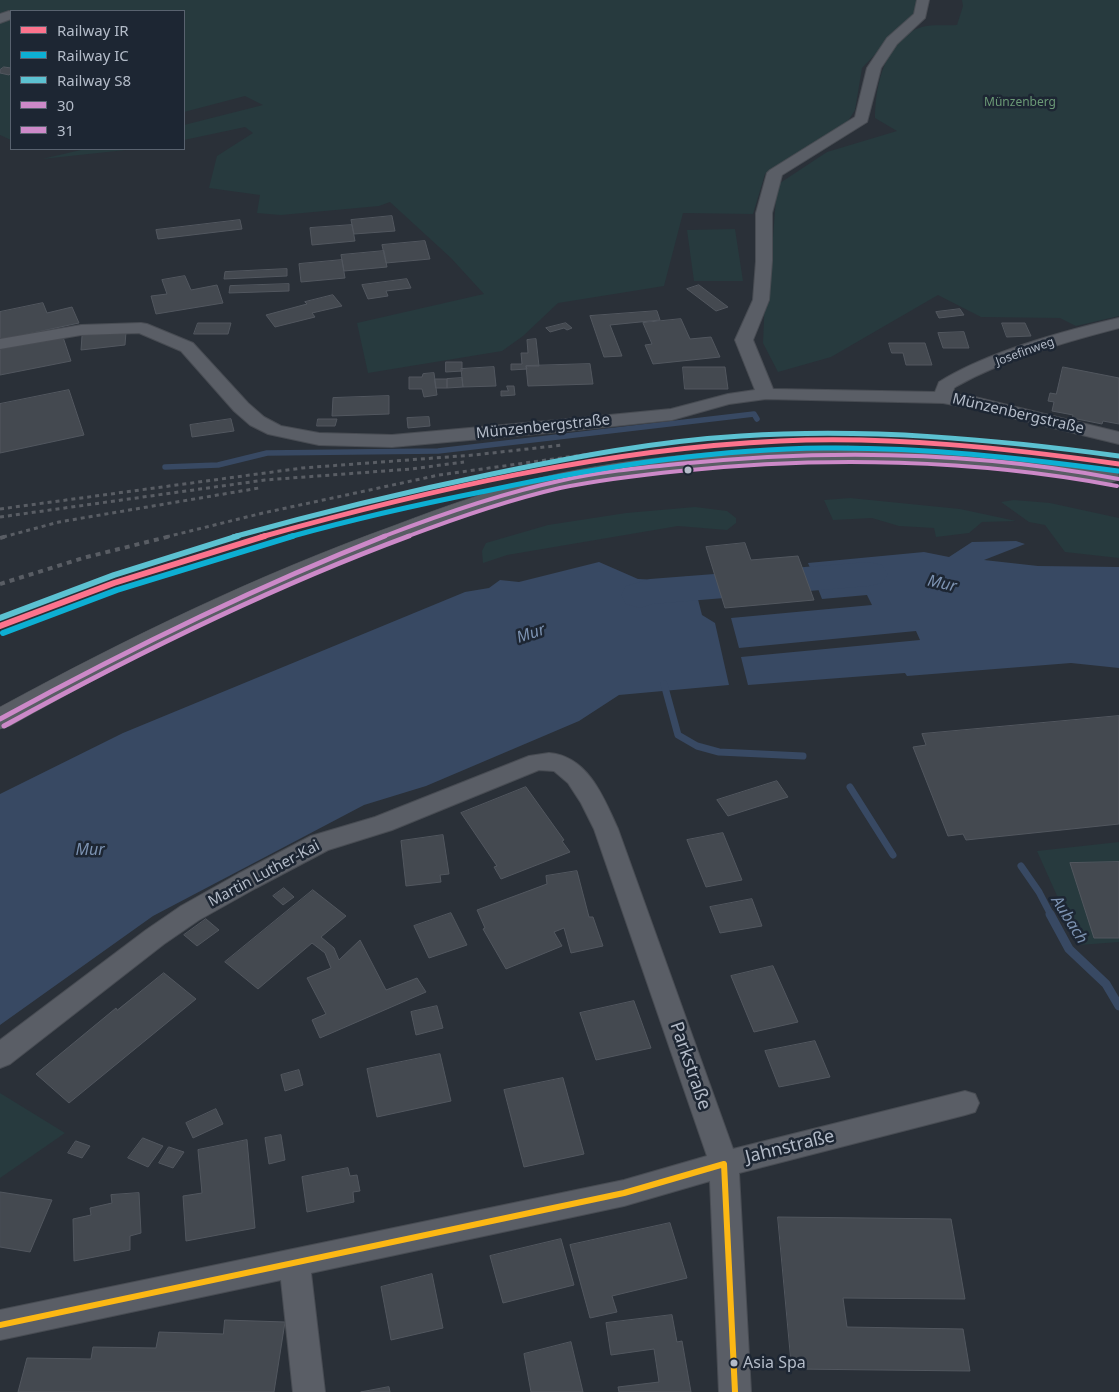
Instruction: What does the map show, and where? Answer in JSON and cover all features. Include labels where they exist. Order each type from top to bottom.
[{"type":"main road","points":[[0,719],[140,644],[314,565],[372,541],[474,505],[561,480],[685,462],[794,454],[858,453],[917,455],[985,461],[1110,476]]},
{"type":"street","points":[[766,394],[744,340],[760,300],[764,260],[764,213],[775,172],[808,152],[835,139],[862,119],[874,68],[892,40],[920,15],[923,0]]},
{"type":"street","name":"Josefinweg","points":[[943,398],[945,386],[956,378],[1081,332],[1119,323]]},
{"type":"street","name":"Münzenbergstraße","points":[[0,344],[81,330],[141,328],[187,347],[241,407],[257,421],[275,430],[319,439],[392,441],[548,427],[672,414],[728,399],[766,394],[943,398],[983,405],[1119,438]]},
{"type":"street","name":"Martin Luther-Kai","points":[[0,1056],[190,913],[320,843],[383,824],[538,762],[563,764]]},
{"type":"street","name":"Parkstraße","points":[[563,764],[579,777],[603,821],[615,850],[724,1164],[735,1392]]},
{"type":"street","name":"Jahnstraße","points":[[0,1325],[624,1193],[724,1164],[965,1103]]},
{"type":"street","points":[[294,1264],[310,1392]]},
{"type":"green space","points":[[0,0],[918,0],[916,12],[862,68],[855,110],[848,121],[837,130],[765,174],[753,214],[683,213],[664,286],[558,303],[523,336],[502,351],[368,373],[357,323],[484,294],[451,258],[390,202],[379,206],[281,215],[257,213],[260,195],[209,188],[217,156],[253,133],[245,127],[185,140],[185,125],[263,105],[245,96],[185,112],[185,10],[10,10],[10,140],[0,135]]},
{"type":"green space","name":"Münzenberg","points":[[962,0],[1119,0],[1119,316],[1076,326],[1060,318],[981,317],[938,295],[831,357],[778,372],[763,343],[765,297],[772,250],[777,185],[827,152],[897,131],[875,118],[880,77],[891,51],[910,32],[922,27],[957,25],[963,6]]},
{"type":"green space","points":[[81,150],[126,150],[42,159]]},
{"type":"green space","points":[[735,229],[743,281],[694,281],[687,230]]},
{"type":"green space","points":[[850,498],[960,509],[1016,521],[982,522],[969,533],[936,537],[934,528],[899,526],[872,518],[833,520],[824,500]]},
{"type":"green space","points":[[1014,500],[1050,503],[1119,518],[1119,558],[1065,552],[1045,525],[1029,522],[1001,502]]},
{"type":"green space","points":[[695,507],[727,511],[736,518],[736,523],[727,530],[678,526],[507,555],[483,563],[482,551],[486,543],[548,525],[626,513]]},
{"type":"green space","points":[[1119,842],[1119,942],[1079,945],[1037,851]]},
{"type":"green space","points":[[0,1093],[65,1133],[0,1178]]},
{"type":"water","name":"Mur","points":[[1016,541],[1025,544],[984,560],[1038,566],[1119,567],[1119,668],[1071,663],[907,676],[905,673],[748,685],[741,657],[920,640],[916,631],[739,648],[731,618],[872,605],[867,595],[822,599],[808,563],[924,552],[949,557],[972,542]]},
{"type":"water","name":"Mur","points":[[599,562],[638,579],[658,580],[692,576],[702,615],[715,623],[729,685],[619,695],[579,721],[426,786],[364,805],[153,916],[0,1025],[0,794],[123,733],[465,592],[489,588],[500,580],[519,582]]},
{"type":"building","points":[[4,67],[10,68],[10,74],[0,73],[0,70]]},
{"type":"building","points":[[392,216],[395,231],[354,234],[351,220]]},
{"type":"building","points":[[240,220],[242,229],[158,239],[156,230]]},
{"type":"building","points":[[352,225],[355,241],[312,245],[310,228]]},
{"type":"building","points":[[425,241],[430,259],[386,263],[382,245]]},
{"type":"building","points":[[384,251],[387,267],[344,271],[341,255]]},
{"type":"building","points":[[342,260],[345,278],[301,282],[299,264]]},
{"type":"building","points":[[287,269],[287,276],[224,279],[225,272]]},
{"type":"building","points":[[185,276],[191,290],[217,285],[223,303],[156,314],[151,296],[167,294],[162,280]]},
{"type":"building","points":[[407,279],[411,288],[386,291],[388,296],[368,299],[362,285]]},
{"type":"building","points":[[289,284],[289,291],[229,293],[230,286]]},
{"type":"building","points":[[699,285],[728,307],[716,311],[687,289]]},
{"type":"building","points":[[333,295],[342,306],[312,313],[315,317],[275,327],[266,315],[307,304],[305,302]]},
{"type":"building","points":[[43,303],[47,313],[72,307],[79,323],[0,340],[0,312]]},
{"type":"building","points":[[960,309],[964,315],[939,318],[936,312]]},
{"type":"building","points":[[657,311],[660,320],[610,325],[622,356],[604,357],[590,316]]},
{"type":"building","points":[[681,319],[690,339],[711,337],[720,357],[653,364],[645,345],[652,344],[643,323]]},
{"type":"building","points":[[198,323],[231,323],[228,334],[194,334]]},
{"type":"building","points":[[566,323],[572,328],[550,332],[546,328]]},
{"type":"building","points":[[1002,323],[1025,323],[1031,336],[1007,337]]},
{"type":"building","points":[[126,332],[125,345],[81,350],[82,336]]},
{"type":"building","points":[[964,332],[969,348],[943,348],[938,333]]},
{"type":"building","points":[[63,337],[71,361],[0,375],[0,349]]},
{"type":"building","points":[[536,339],[539,366],[526,366],[527,369],[511,370],[511,364],[522,364],[521,353],[528,353],[527,340]]},
{"type":"building","points":[[889,343],[925,343],[932,365],[906,365],[903,353],[892,353]]},
{"type":"building","points":[[446,362],[462,362],[462,371],[446,372]]},
{"type":"building","points":[[590,364],[593,384],[528,386],[526,366]]},
{"type":"building","points":[[494,367],[496,386],[463,387],[461,369]]},
{"type":"building","points":[[683,367],[725,367],[728,389],[685,389]]},
{"type":"building","points":[[1063,367],[1119,378],[1119,424],[1103,421],[1102,424],[1072,418],[1073,415],[1052,411],[1054,402],[1048,401],[1050,393],[1056,394]]},
{"type":"building","points":[[434,373],[437,395],[424,397],[422,389],[409,389],[409,377],[422,377],[423,374]]},
{"type":"building","points":[[462,378],[463,387],[447,388],[447,379]]},
{"type":"building","points":[[435,379],[447,379],[447,388],[436,388]]},
{"type":"building","points":[[507,386],[514,386],[515,395],[501,396],[501,391],[508,391]]},
{"type":"building","points":[[69,390],[84,435],[0,453],[0,404]]},
{"type":"building","points":[[389,396],[389,414],[332,416],[333,398]]},
{"type":"building","points":[[429,417],[430,426],[408,428],[407,418]]},
{"type":"building","points":[[231,419],[234,431],[192,437],[190,425]]},
{"type":"building","points":[[318,419],[337,419],[335,426],[317,426]]},
{"type":"building","points":[[745,543],[751,560],[798,556],[814,600],[725,608],[706,547]]},
{"type":"building","points":[[1119,716],[1119,824],[966,840],[963,834],[948,836],[913,747],[926,745],[922,734]]},
{"type":"building","points":[[777,781],[788,797],[728,816],[717,800]]},
{"type":"building","points":[[526,787],[564,840],[562,841],[570,852],[501,879],[494,867],[497,866],[461,813]]},
{"type":"building","points":[[723,833],[742,880],[706,887],[687,840]]},
{"type":"building","points":[[443,835],[449,874],[440,875],[441,882],[406,886],[401,841]]},
{"type":"building","points":[[1119,862],[1119,938],[1094,938],[1070,863]]},
{"type":"building","points":[[577,871],[589,917],[593,917],[603,946],[571,953],[564,928],[554,932],[562,946],[506,969],[483,929],[485,928],[477,910],[547,884],[546,876]]},
{"type":"building","points":[[284,888],[294,897],[283,905],[273,896]]},
{"type":"building","points":[[313,890],[346,916],[321,937],[334,948],[339,960],[360,940],[386,990],[417,978],[426,992],[320,1038],[312,1020],[326,1014],[307,978],[331,968],[325,953],[312,943],[258,989],[225,962]]},
{"type":"building","points":[[752,899],[762,926],[720,933],[710,907]]},
{"type":"building","points":[[451,913],[467,945],[429,958],[414,926]]},
{"type":"building","points":[[206,919],[219,930],[197,946],[184,935]]},
{"type":"building","points":[[773,966],[798,1022],[754,1032],[731,976]]},
{"type":"building","points":[[164,973],[196,999],[69,1103],[36,1074],[116,1008],[117,1010]]},
{"type":"building","points":[[634,1001],[651,1048],[596,1060],[580,1013]]},
{"type":"building","points":[[437,1006],[443,1028],[416,1035],[411,1012]]},
{"type":"building","points":[[815,1041],[830,1077],[779,1087],[765,1051]]},
{"type":"building","points":[[440,1054],[451,1101],[377,1117],[367,1069]]},
{"type":"building","points":[[299,1070],[303,1085],[285,1091],[281,1075]]},
{"type":"building","points":[[563,1078],[584,1154],[524,1167],[504,1090]]},
{"type":"building","points":[[216,1109],[223,1124],[193,1138],[186,1123]]},
{"type":"building","points":[[281,1135],[285,1160],[269,1164],[265,1138]]},
{"type":"building","points":[[143,1138],[163,1146],[148,1167],[128,1158]]},
{"type":"building","points":[[247,1140],[255,1228],[186,1241],[183,1196],[202,1193],[198,1150]]},
{"type":"building","points":[[76,1141],[90,1146],[82,1158],[68,1153]]},
{"type":"building","points":[[169,1147],[184,1152],[173,1168],[159,1163]]},
{"type":"building","points":[[348,1168],[350,1176],[357,1175],[360,1191],[353,1192],[354,1202],[307,1212],[302,1177]]},
{"type":"building","points":[[0,1192],[52,1200],[30,1252],[0,1247]]},
{"type":"building","points":[[139,1193],[141,1233],[130,1236],[130,1250],[74,1261],[73,1219],[91,1215],[90,1208],[112,1203],[111,1195]]},
{"type":"building","points":[[778,1217],[951,1219],[965,1299],[843,1298],[847,1327],[963,1329],[970,1371],[792,1369]]},
{"type":"building","points":[[670,1223],[687,1278],[612,1296],[617,1312],[590,1318],[570,1245]]},
{"type":"building","points":[[561,1239],[574,1285],[503,1303],[490,1256]]},
{"type":"building","points":[[432,1274],[443,1328],[391,1340],[381,1287]]},
{"type":"building","points":[[672,1315],[677,1342],[682,1341],[691,1392],[619,1392],[618,1387],[659,1382],[654,1349],[611,1355],[606,1323]]},
{"type":"building","points":[[225,1320],[285,1322],[274,1392],[18,1392],[27,1358],[91,1359],[93,1347],[156,1348],[159,1332],[223,1334]]},
{"type":"building","points":[[571,1342],[583,1392],[531,1392],[524,1354]]},
{"type":"building","points":[[389,1387],[390,1392],[361,1392]]},
{"type":"waterway","points":[[165,467],[218,465],[267,453],[438,451],[754,414],[757,419]]},
{"type":"waterway","name":"Mur","points":[[640,595],[650,592],[869,574]]},
{"type":"waterway","points":[[664,684],[678,735],[697,746],[719,752],[803,756]]},
{"type":"waterway","name":"Aubach","points":[[850,787],[893,855]]},
{"type":"waterway","name":"Aubach","points":[[1021,866],[1039,892],[1051,915]]},
{"type":"waterway","name":"Aubach","points":[[1050,914],[1069,949],[1106,984],[1119,1006]]},
{"type":"railway","points":[[0,509],[302,468],[474,455],[563,445]]},
{"type":"railway","points":[[166,537],[263,513],[439,475],[640,447]]},
{"type":"railway","points":[[0,517],[265,480],[411,469],[464,462]]},
{"type":"railway","points":[[3,537],[59,522],[259,488]]},
{"type":"railway","points":[[0,538],[7,536]]},
{"type":"railway","points":[[0,584],[83,558],[171,536]]},
{"type":"rail line","name":"S8","points":[[0,618],[114,575],[290,521],[468,479],[623,449],[741,436],[866,433],[950,437],[1035,445],[1119,456]]},
{"type":"rail line","name":"IR","points":[[0,626],[114,583],[290,529],[468,486],[545,470],[663,451],[781,441],[908,442],[993,448],[1119,464]]},
{"type":"rail line","name":"IC","points":[[3,633],[117,590],[292,536],[410,507],[546,478],[663,459],[742,451],[866,448],[950,452],[1118,471]]},
{"type":"transit line","name":"30","points":[[0,719],[95,668],[191,620],[338,555],[447,514],[525,489],[559,481],[603,473],[701,462],[742,458],[823,455],[904,456],[985,461],[1052,468],[1119,479]]},
{"type":"transit line","name":"31","points":[[4,726],[98,675],[194,627],[340,562],[448,522],[526,497],[560,489],[662,473],[742,465],[823,462],[863,462],[984,469],[1067,478],[1117,486]]},
{"type":"transit line","points":[[0,1325],[624,1193],[724,1164],[735,1392]]},
{"type":"place","name":"Asia Spa","points":[[734,1363]]}]
